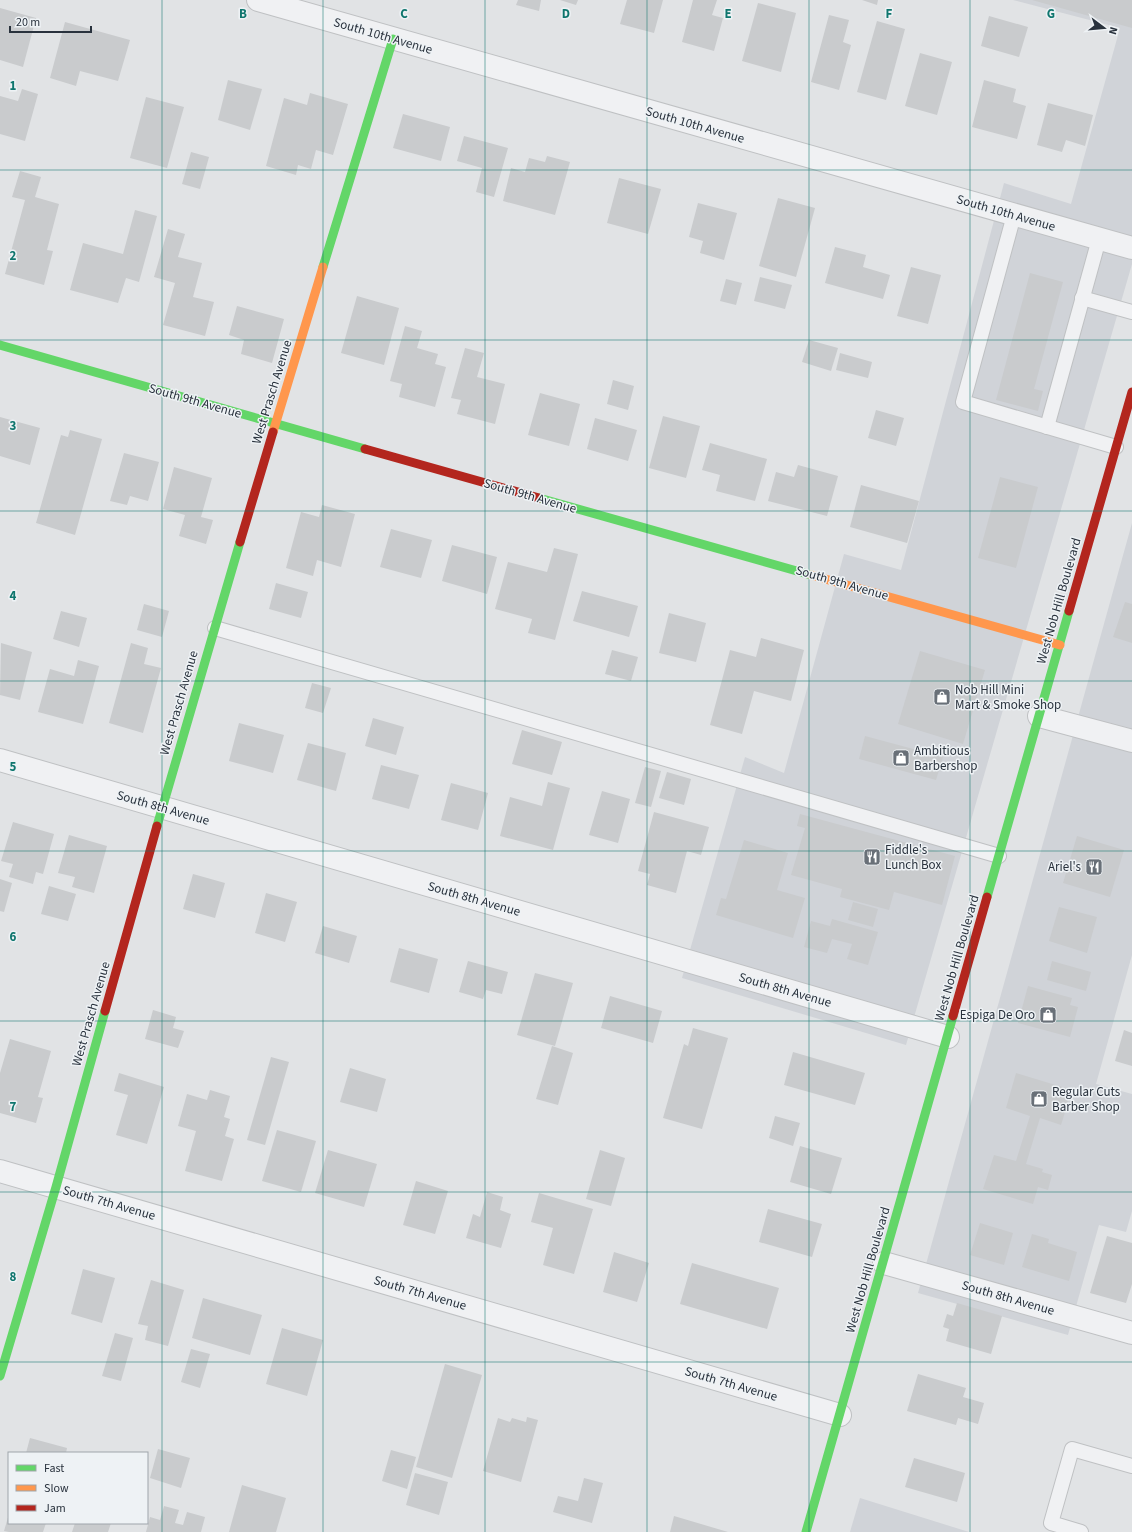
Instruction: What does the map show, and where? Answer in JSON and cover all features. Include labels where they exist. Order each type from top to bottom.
[{"type":"street","name":"South 10th Avenue","points":[[258,0],[1132,248]]},
{"type":"street","name":"West Prasch Avenue","points":[[0,1376],[56,1187],[162,808],[275,424],[393,39]]},
{"type":"street","name":"South 9th Avenue","points":[[0,345],[1060,645]]},
{"type":"street","name":"West Nob Hill Boulevard","points":[[806,1532],[1039,716],[1122,442],[1132,392]]},
{"type":"street","points":[[1039,716],[1132,742]]},
{"type":"street","name":"South 8th Avenue","points":[[0,760],[948,1037]]},
{"type":"street","name":"South 7th Avenue","points":[[0,1171],[840,1415]]},
{"type":"street","name":"South 8th Avenue","points":[[884,1263],[1132,1333]]},
{"type":"lane","points":[[1014,215],[962,402],[1047,427],[1122,442]]},
{"type":"lane","points":[[1047,427],[1099,239]]},
{"type":"lane","points":[[1082,298],[1132,312]]},
{"type":"lane","points":[[215,628],[999,856]]},
{"type":"lane","points":[[1081,1532],[1051,1523],[1072,1449],[1132,1466]]},
{"type":"shaded area","points":[[1013,0],[1132,0],[1132,264],[906,1045],[682,978],[745,757],[784,773],[844,554],[901,570],[1004,183],[1071,204],[1120,28]]},
{"type":"shaded area","points":[[1132,523],[1132,955],[1096,1084],[1132,1094],[1132,1211],[1126,1232],[1099,1225],[1068,1335],[918,1293]]},
{"type":"shaded area","points":[[860,1498],[969,1532],[850,1532]]},
{"type":"building","points":[[518,0],[541,0],[539,11],[516,5]]},
{"type":"building","points":[[560,0],[578,0],[576,5]]},
{"type":"building","points":[[627,0],[663,0],[654,33],[620,24]]},
{"type":"building","points":[[693,0],[717,0],[712,15],[723,18],[714,51],[682,42]]},
{"type":"building","points":[[862,0],[878,0],[877,5]]},
{"type":"building","points":[[1032,0],[1132,0],[1132,28]]},
{"type":"building","points":[[758,3],[796,13],[781,72],[742,61]]},
{"type":"building","points":[[0,8],[36,18],[23,67],[0,60]]},
{"type":"building","points":[[829,15],[849,20],[843,42],[851,45],[839,90],[811,82]]},
{"type":"building","points":[[989,16],[1028,27],[1019,57],[981,46]]},
{"type":"building","points":[[877,21],[905,29],[886,100],[857,92]]},
{"type":"building","points":[[65,22],[130,40],[118,81],[80,71],[76,86],[50,78]]},
{"type":"building","points":[[920,53],[952,62],[937,115],[905,106]]},
{"type":"building","points":[[228,80],[262,89],[250,130],[218,120]]},
{"type":"building","points":[[984,80],[1016,89],[1013,102],[1026,106],[1017,139],[972,127]]},
{"type":"building","points":[[22,89],[38,94],[25,141],[0,134],[0,96],[18,101]]},
{"type":"building","points":[[310,93],[348,104],[333,155],[316,150],[311,169],[298,165],[296,175],[266,166],[284,98],[307,105]]},
{"type":"building","points":[[146,97],[184,107],[167,168],[130,158]]},
{"type":"building","points":[[1048,103],[1093,115],[1085,146],[1066,140],[1062,152],[1037,145]]},
{"type":"building","points":[[403,114],[450,127],[441,161],[393,148]]},
{"type":"building","points":[[464,136],[508,148],[494,197],[476,192],[482,168],[457,161]]},
{"type":"building","points":[[191,152],[209,157],[200,189],[182,184]]},
{"type":"building","points":[[547,156],[570,162],[555,215],[503,201],[511,168],[525,172],[529,158],[545,162]]},
{"type":"building","points":[[20,171],[41,177],[35,197],[59,204],[47,250],[53,251],[44,285],[5,274],[25,200],[12,197]]},
{"type":"building","points":[[619,178],[661,189],[648,234],[607,223]]},
{"type":"building","points":[[778,198],[815,208],[796,277],[759,266]]},
{"type":"building","points":[[698,203],[737,213],[724,260],[700,253],[703,241],[689,237]]},
{"type":"building","points":[[135,210],[157,216],[139,282],[126,278],[118,303],[70,290],[83,243],[123,254]]},
{"type":"building","points":[[168,229],[185,234],[178,257],[202,263],[193,297],[214,302],[205,336],[163,325],[175,283],[154,277]]},
{"type":"building","points":[[835,247],[866,255],[863,267],[890,275],[883,299],[825,283]]},
{"type":"building","points":[[911,267],[941,275],[928,324],[897,316]]},
{"type":"building","points":[[1030,273],[1063,282],[1034,389],[1043,391],[1038,411],[996,400]]},
{"type":"building","points":[[760,277],[792,285],[785,309],[754,301]]},
{"type":"building","points":[[726,279],[742,283],[736,305],[720,301]]},
{"type":"building","points":[[357,296],[399,308],[384,365],[341,353]]},
{"type":"building","points":[[237,306],[284,319],[272,363],[241,354],[244,340],[229,335]]},
{"type":"building","points":[[405,326],[422,331],[417,348],[438,354],[435,364],[446,367],[435,407],[399,397],[402,384],[390,381]]},
{"type":"building","points":[[809,340],[838,348],[831,371],[802,362]]},
{"type":"building","points":[[465,348],[484,353],[477,377],[505,384],[495,424],[457,414],[461,400],[451,398]]},
{"type":"building","points":[[840,353],[872,362],[868,378],[836,370]]},
{"type":"building","points":[[613,380],[634,386],[628,410],[607,404]]},
{"type":"building","points":[[540,393],[580,404],[569,446],[528,435]]},
{"type":"building","points":[[876,410],[904,418],[896,446],[868,438]]},
{"type":"building","points":[[663,416],[700,426],[686,478],[649,468]]},
{"type":"building","points":[[0,417],[40,428],[30,465],[0,456]]},
{"type":"building","points":[[595,418],[637,430],[628,461],[587,449]]},
{"type":"building","points":[[70,430],[102,439],[75,535],[36,523],[61,435],[68,437]]},
{"type":"building","points":[[710,443],[767,459],[755,501],[716,491],[720,475],[702,470]]},
{"type":"building","points":[[124,453],[159,462],[148,501],[130,496],[127,505],[110,501]]},
{"type":"building","points":[[798,465],[838,476],[827,516],[768,501],[776,472],[794,477]]},
{"type":"building","points":[[174,467],[212,478],[201,517],[213,520],[206,544],[179,536],[185,515],[163,509]]},
{"type":"building","points":[[1000,477],[1038,487],[1016,568],[978,558]]},
{"type":"building","points":[[861,485],[919,501],[907,543],[850,527]]},
{"type":"building","points":[[322,505],[355,514],[341,567],[317,560],[313,576],[286,568],[301,512],[319,517]]},
{"type":"building","points":[[391,529],[432,540],[421,578],[380,567]]},
{"type":"building","points":[[452,545],[497,557],[487,594],[442,581]]},
{"type":"building","points":[[554,548],[578,554],[555,640],[528,633],[532,619],[495,609],[508,562],[547,572]]},
{"type":"building","points":[[276,583],[308,592],[301,618],[269,609]]},
{"type":"building","points":[[582,591],[638,606],[629,637],[573,621]]},
{"type":"building","points":[[1125,602],[1132,604],[1132,643],[1113,637]]},
{"type":"building","points":[[144,604],[169,611],[162,637],[137,630]]},
{"type":"building","points":[[61,611],[87,618],[79,647],[53,639]]},
{"type":"building","points":[[669,613],[706,623],[696,662],[659,653]]},
{"type":"building","points":[[761,638],[804,650],[791,701],[754,691],[742,734],[710,725],[730,650],[756,657]]},
{"type":"building","points":[[1,643],[32,652],[20,700],[0,695]]},
{"type":"building","points":[[131,643],[148,648],[144,664],[161,668],[143,733],[109,723]]},
{"type":"building","points":[[612,650],[638,657],[631,681],[605,674]]},
{"type":"building","name":"Nob Hill Mini Mart & Smoke Shop","points":[[920,651],[985,670],[963,744],[898,724]]},
{"type":"building","points":[[78,660],[99,666],[83,724],[38,712],[50,669],[74,676]]},
{"type":"building","points":[[312,683],[331,688],[323,713],[305,708]]},
{"type":"building","points":[[373,718],[404,727],[396,755],[365,746]]},
{"type":"building","points":[[239,723],[284,735],[273,773],[229,761]]},
{"type":"building","points":[[522,730],[562,742],[552,775],[512,764]]},
{"type":"building","name":"Ambitious Barbershop","points":[[865,736],[943,757],[936,780],[859,759]]},
{"type":"building","points":[[308,743],[346,753],[336,791],[297,780]]},
{"type":"building","points":[[381,765],[419,775],[409,809],[372,799]]},
{"type":"building","points":[[645,767],[661,771],[651,807],[635,803]]},
{"type":"building","points":[[667,772],[691,779],[684,805],[659,798]]},
{"type":"building","points":[[548,782],[570,788],[553,850],[500,836],[510,797],[542,806]]},
{"type":"building","points":[[451,783],[488,793],[478,830],[441,820]]},
{"type":"building","points":[[602,791],[630,799],[618,843],[589,835]]},
{"type":"building","points":[[654,812],[709,827],[701,855],[687,851],[676,893],[647,885],[650,874],[638,871]]},
{"type":"building","points":[[800,814],[955,856],[942,905],[894,892],[889,910],[840,897],[842,889],[791,875],[805,828],[797,826]]},
{"type":"building","points":[[13,822],[54,834],[43,874],[36,872],[33,884],[9,877],[13,864],[1,861]]},
{"type":"building","points":[[69,835],[107,846],[94,893],[72,887],[75,877],[58,873]]},
{"type":"building","name":"Ariel's","points":[[1077,836],[1124,850],[1110,897],[1063,883]]},
{"type":"building","points":[[744,840],[788,853],[777,890],[805,898],[793,938],[716,915],[721,898],[726,899]]},
{"type":"building","points":[[193,874],[225,883],[215,918],[183,909]]},
{"type":"building","points":[[0,879],[12,883],[4,912],[0,911]]},
{"type":"building","points":[[49,886],[76,894],[68,921],[41,914]]},
{"type":"building","points":[[266,893],[297,902],[285,942],[255,933]]},
{"type":"building","points":[[853,902],[878,909],[873,927],[848,920]]},
{"type":"building","points":[[1059,907],[1097,917],[1087,953],[1049,941]]},
{"type":"building","points":[[832,919],[878,932],[868,965],[847,959],[852,944],[832,939],[827,953],[804,947],[811,921],[830,926]]},
{"type":"building","points":[[323,926],[357,936],[349,963],[315,953]]},
{"type":"building","points":[[399,948],[438,959],[429,993],[390,982]]},
{"type":"building","points":[[468,961],[508,972],[502,994],[486,990],[483,999],[459,992]]},
{"type":"building","points":[[1052,961],[1091,972],[1086,991],[1047,980]]},
{"type":"building","points":[[535,973],[573,983],[555,1046],[517,1035]]},
{"type":"building","name":"Espiga De Oro","points":[[1028,986],[1072,998],[1070,1005],[1078,1007],[1070,1037],[1018,1023]]},
{"type":"building","points":[[610,996],[662,1011],[653,1043],[601,1028]]},
{"type":"building","points":[[153,1010],[176,1017],[173,1028],[184,1031],[178,1048],[145,1039]]},
{"type":"building","points":[[693,1028],[728,1038],[702,1129],[663,1118],[684,1044],[688,1046]]},
{"type":"building","points":[[1124,1030],[1132,1033],[1132,1066],[1115,1061]]},
{"type":"building","points":[[10,1039],[51,1051],[38,1097],[43,1098],[36,1123],[0,1113],[0,1073]]},
{"type":"building","points":[[552,1046],[573,1053],[558,1105],[536,1099]]},
{"type":"building","points":[[793,1052],[865,1073],[855,1105],[784,1085]]},
{"type":"building","points":[[271,1057],[289,1062],[265,1145],[247,1140]]},
{"type":"building","points":[[350,1068],[386,1079],[377,1112],[340,1102]]},
{"type":"building","points":[[119,1073],[164,1087],[147,1144],[116,1135],[128,1095],[114,1091]]},
{"type":"building","points":[[1016,1073],[1072,1090],[1061,1125],[1040,1118],[1026,1164],[1043,1169],[1042,1172],[1052,1175],[1048,1190],[1038,1187],[1033,1204],[983,1189],[994,1155],[1016,1161],[1030,1116],[1006,1108]]},
{"type":"building","points":[[210,1090],[230,1096],[224,1117],[230,1119],[225,1136],[234,1139],[222,1181],[185,1171],[196,1131],[178,1126],[187,1094],[207,1100]]},
{"type":"building","points":[[775,1116],[800,1123],[793,1146],[769,1138]]},
{"type":"building","points":[[277,1130],[316,1141],[301,1192],[262,1181]]},
{"type":"building","points":[[800,1146],[842,1158],[831,1194],[790,1182]]},
{"type":"building","points":[[328,1150],[377,1164],[364,1207],[315,1193]]},
{"type":"building","points":[[600,1150],[625,1158],[611,1206],[586,1199]]},
{"type":"building","points":[[416,1181],[448,1191],[435,1234],[403,1225]]},
{"type":"building","points":[[487,1192],[503,1197],[500,1210],[511,1214],[501,1248],[466,1238],[473,1214],[480,1217]]},
{"type":"building","points":[[539,1193],[593,1209],[574,1274],[543,1265],[553,1228],[531,1222]]},
{"type":"building","points":[[768,1209],[822,1224],[812,1257],[759,1242]]},
{"type":"building","points":[[980,1223],[1013,1233],[1004,1265],[970,1255]]},
{"type":"building","points":[[1032,1234],[1049,1239],[1048,1243],[1077,1252],[1069,1281],[1022,1267]]},
{"type":"building","points":[[1107,1236],[1132,1243],[1132,1284],[1126,1303],[1090,1293]]},
{"type":"building","points":[[614,1252],[649,1263],[637,1302],[603,1292]]},
{"type":"building","points":[[692,1263],[779,1288],[767,1329],[680,1304]]},
{"type":"building","points":[[83,1269],[115,1278],[102,1323],[71,1314]]},
{"type":"building","points":[[151,1280],[184,1290],[168,1346],[145,1340],[148,1326],[138,1324]]},
{"type":"building","points":[[203,1298],[262,1315],[250,1355],[192,1338]]},
{"type":"building","points":[[957,1303],[1002,1316],[991,1354],[946,1341],[949,1329],[943,1327],[947,1314],[953,1316]]},
{"type":"building","points":[[282,1328],[323,1340],[307,1396],[266,1384]]},
{"type":"building","points":[[115,1333],[133,1338],[121,1381],[102,1376]]},
{"type":"building","points":[[191,1349],[210,1354],[200,1388],[181,1382]]},
{"type":"building","points":[[445,1364],[482,1375],[452,1478],[416,1467]]},
{"type":"building","points":[[918,1374],[966,1388],[963,1397],[984,1403],[978,1424],[958,1418],[956,1425],[907,1411]]},
{"type":"building","points":[[527,1417],[538,1420],[521,1482],[483,1471],[498,1418],[510,1422],[512,1418],[526,1422]]},
{"type":"building","points":[[30,1438],[67,1448],[66,1452],[26,1452]]},
{"type":"building","points":[[158,1449],[190,1458],[181,1488],[150,1478]]},
{"type":"building","points":[[391,1450],[416,1457],[407,1489],[382,1481]]},
{"type":"building","points":[[914,1458],[965,1473],[957,1502],[905,1487]]},
{"type":"building","points":[[415,1473],[448,1482],[439,1515],[406,1505]]},
{"type":"building","points":[[584,1478],[603,1483],[592,1523],[553,1512],[558,1496],[578,1501]]},
{"type":"building","points":[[242,1485],[286,1498],[276,1532],[229,1532]]},
{"type":"building","points":[[164,1506],[179,1510],[175,1523],[183,1525],[187,1512],[205,1517],[201,1532],[146,1532],[150,1517],[160,1520]]},
{"type":"building","points":[[674,1516],[728,1532],[670,1532]]},
{"type":"building","points":[[8,1517],[8,1524],[46,1524],[43,1532],[4,1531]]},
{"type":"building","points":[[75,1524],[111,1524],[108,1532],[72,1532]]},
{"type":"traffic: fast","points":[[323,267],[393,39]]},
{"type":"traffic: fast","points":[[0,345],[365,449]]},
{"type":"traffic: fast","points":[[539,498],[811,575]]},
{"type":"traffic: fast","points":[[157,826],[240,542]]},
{"type":"traffic: fast","points":[[987,897],[1069,611]]},
{"type":"traffic: fast","points":[[0,1376],[56,1187],[105,1011]]},
{"type":"traffic: fast","points":[[806,1532],[953,1016]]},
{"type":"traffic: slow","points":[[273,432],[323,267]]},
{"type":"traffic: slow","points":[[811,575],[1060,645]]},
{"type":"traffic: jam","points":[[1069,611],[1132,392]]},
{"type":"traffic: jam","points":[[240,542],[273,432]]},
{"type":"traffic: jam","points":[[365,449],[539,498]]},
{"type":"traffic: jam","points":[[105,1011],[157,826]]},
{"type":"traffic: jam","points":[[953,1016],[987,897]]},
{"type":"place","name":"Nob Hill Mini Mart & Smoke Shop","points":[[942,697]]},
{"type":"place","name":"Ambitious Barbershop","points":[[901,758]]},
{"type":"place","name":"Fiddle's Lunch Box","points":[[872,857]]},
{"type":"place","name":"Ariel's","points":[[1094,867]]},
{"type":"place","name":"Espiga De Oro","points":[[1048,1015]]},
{"type":"place","name":"Regular Cuts Barber Shop","points":[[1039,1099]]}]
